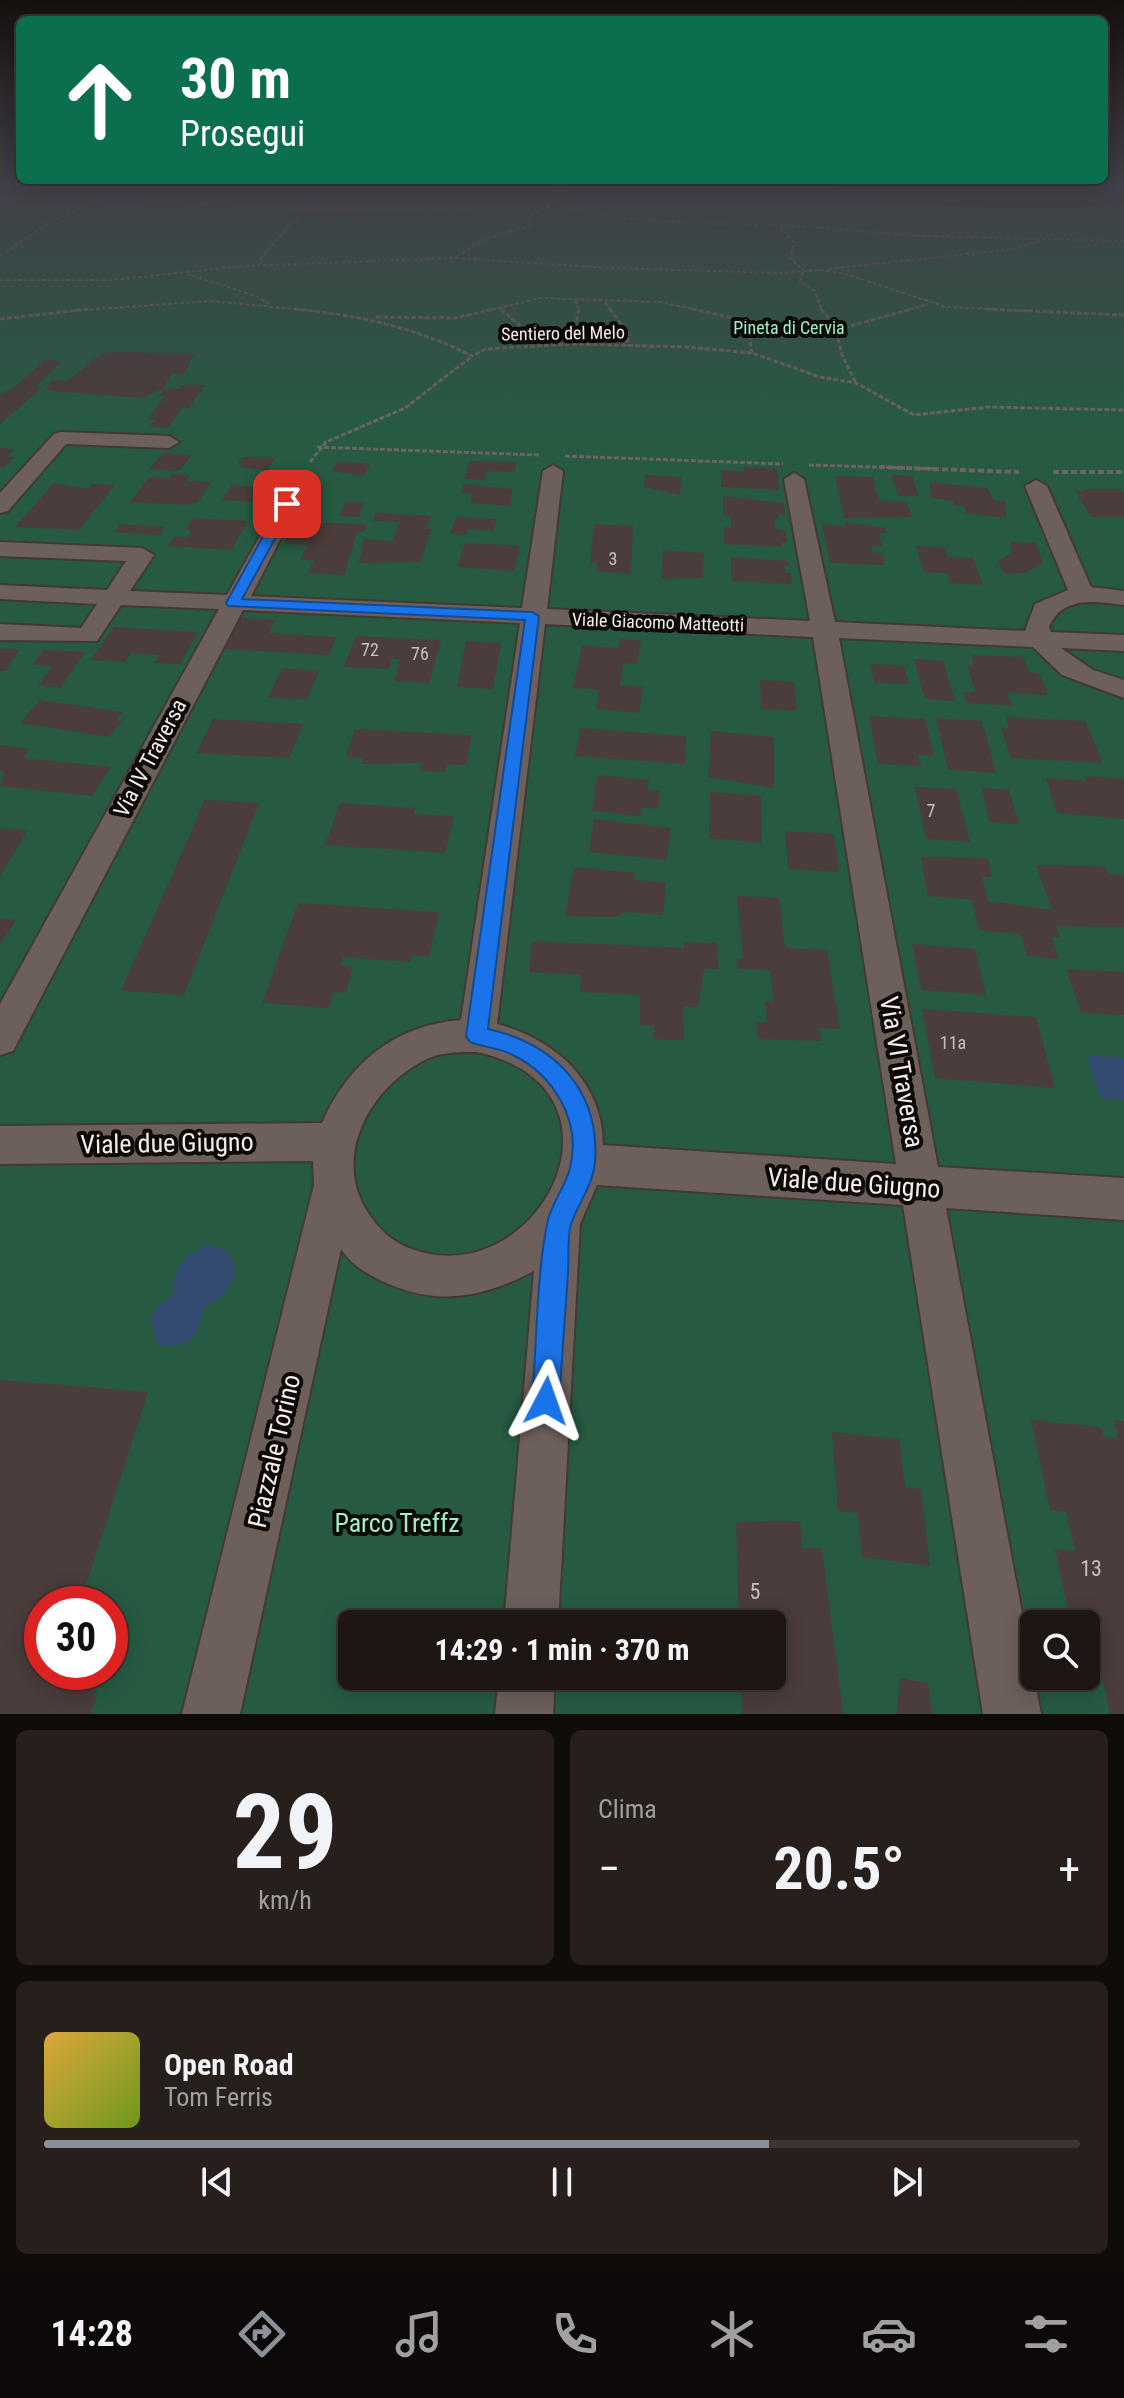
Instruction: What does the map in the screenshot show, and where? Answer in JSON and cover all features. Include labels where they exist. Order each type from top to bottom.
[{"type":"street","points":[[0,506],[61,438],[169,442]]},
{"type":"street","name":"Via VI Traversa","points":[[798,469],[1012,1714]]},
{"type":"street","points":[[477,1036],[553,471]]},
{"type":"street","points":[[1037,477],[1082,594]]},
{"type":"street","name":"Via IV Traversa","points":[[0,1039],[302,478]]},
{"type":"street","points":[[0,549],[142,555],[88,636],[0,632]]},
{"type":"street","name":"Viale Giacomo Matteotti","points":[[0,592],[1124,643]]},
{"type":"street","points":[[1124,598],[1082,594],[1053,602],[1038,617],[1039,638],[1047,649],[1073,670],[1124,689]]},
{"type":"street","points":[[477,1036],[513,1044],[545,1062],[569,1090],[582,1125],[583,1164],[575,1194],[559,1222],[537,1245],[509,1263],[477,1274],[445,1278],[413,1272],[360,1240],[343,1215],[334,1164],[343,1115],[357,1091],[376,1070],[424,1043],[477,1036]]},
{"type":"street","name":"Viale due Giugno","points":[[0,1145],[334,1164]]},
{"type":"street","name":"Piazzale Torino","points":[[211,1714],[334,1164]]},
{"type":"street","name":"Viale due Giugno","points":[[583,1164],[1124,1199]]},
{"type":"street","points":[[532,1610],[559,1222]]},
{"type":"street","points":[[524,1714],[526,1690]]},
{"type":"path","points":[[0,280],[112,280],[250,267]]},
{"type":"path","points":[[593,267],[804,271],[847,267]]},
{"type":"path","points":[[800,267],[804,271]]},
{"type":"path","points":[[819,270],[846,274],[931,303],[1023,312],[1124,315]]},
{"type":"path","points":[[804,271],[800,281],[815,291],[823,315],[835,330],[856,383]]},
{"type":"path","points":[[186,273],[256,296],[272,306]]},
{"type":"path","points":[[367,318],[455,318],[523,300],[575,299],[661,302],[747,321],[835,330],[931,303]]},
{"type":"path","points":[[575,299],[581,312],[575,321],[573,336],[580,344]]},
{"type":"path","name":"Sentiero del Melo","points":[[0,319],[169,301],[272,306],[367,318],[429,334],[472,356],[486,349],[580,344],[752,353],[820,377],[856,383],[914,415],[987,407],[1124,410]]},
{"type":"path","points":[[605,301],[629,335],[626,346]]},
{"type":"path","points":[[500,308],[524,333],[542,345]]},
{"type":"path","points":[[747,321],[752,353]]},
{"type":"path","points":[[472,356],[398,413],[327,438],[317,447],[1037,477],[1124,472]]},
{"type":"green space","points":[[0,267],[1124,267],[1124,1714],[0,1714]]},
{"type":"water","points":[[1087,1055],[1124,1058],[1124,1100],[1100,1098]]},
{"type":"water","points":[[207,1245],[229,1251],[236,1273],[227,1290],[203,1308],[191,1339],[178,1345],[158,1345],[150,1320],[156,1308],[174,1294],[174,1277],[181,1264]]},
{"type":"building","points":[[100,354],[194,354],[184,374],[171,374],[164,388],[142,398],[50,391],[46,386],[52,381],[69,380]]},
{"type":"building","points":[[44,360],[62,361],[36,387],[42,388],[0,424],[0,395],[17,385]]},
{"type":"building","points":[[181,385],[205,385],[189,408],[182,408],[168,428],[150,427],[155,420],[147,420],[165,396],[159,396],[164,389],[178,389]]},
{"type":"building","points":[[0,448],[15,449],[7,457],[15,457],[5,467],[0,467]]},
{"type":"building","points":[[163,453],[192,455],[179,471],[149,469]]},
{"type":"building","points":[[243,457],[275,458],[268,470],[240,467],[242,464],[238,464]]},
{"type":"building","points":[[470,461],[517,462],[514,472],[487,471],[485,480],[464,479]]},
{"type":"building","points":[[337,462],[370,463],[364,476],[332,471]]},
{"type":"building","points":[[744,467],[777,469],[779,490],[721,487],[721,470],[744,471]]},
{"type":"building","points":[[171,474],[190,475],[186,481],[211,482],[198,502],[188,505],[130,502],[149,477],[168,478]]},
{"type":"building","points":[[645,475],[681,477],[680,495],[644,487]]},
{"type":"building","points":[[891,475],[912,476],[919,496],[898,496]]},
{"type":"building","points":[[835,476],[873,477],[879,501],[907,502],[912,517],[844,518]]},
{"type":"building","points":[[930,482],[987,488],[994,500],[1005,501],[1006,518],[965,513],[965,507],[953,505],[953,501],[931,498]]},
{"type":"building","points":[[54,483],[88,489],[92,484],[115,485],[79,530],[15,527]]},
{"type":"building","points":[[464,484],[512,489],[511,506],[470,503],[473,494],[461,493]]},
{"type":"building","points":[[232,485],[259,487],[255,494],[261,494],[256,502],[222,500]]},
{"type":"building","points":[[1119,489],[1124,493],[1124,517],[1091,517],[1075,491]]},
{"type":"building","points":[[723,496],[784,503],[785,515],[778,514],[779,520],[774,519],[775,528],[786,532],[787,543],[781,543],[781,547],[724,544],[724,527],[731,528],[731,516],[723,515]]},
{"type":"building","points":[[345,502],[364,502],[359,517],[339,516]]},
{"type":"building","points":[[376,513],[431,516],[426,529],[432,529],[420,562],[359,563],[364,539],[392,541],[400,522],[373,521]]},
{"type":"building","points":[[456,517],[497,519],[493,531],[468,529],[466,535],[450,534]]},
{"type":"building","points":[[193,518],[248,521],[231,550],[168,546],[174,537],[187,538],[192,530],[185,530]]},
{"type":"building","points":[[845,522],[886,528],[887,533],[879,533],[882,546],[871,546],[873,553],[882,553],[885,565],[830,563],[822,525],[846,526]]},
{"type":"building","points":[[321,523],[368,524],[364,532],[357,532],[344,575],[308,573],[314,560],[300,560],[307,545],[283,544],[291,527],[318,528]]},
{"type":"building","points":[[120,524],[166,527],[160,535],[114,532]]},
{"type":"building","points":[[594,524],[633,526],[631,574],[596,571],[597,563],[590,563]]},
{"type":"building","points":[[1010,542],[1036,543],[1043,562],[1025,573],[1004,574],[998,561],[1012,553]]},
{"type":"building","points":[[465,543],[520,546],[514,571],[457,567]]},
{"type":"building","points":[[916,546],[945,547],[948,557],[973,558],[983,585],[950,583],[947,573],[924,572]]},
{"type":"building","points":[[663,550],[704,553],[703,578],[661,579]]},
{"type":"building","points":[[731,557],[789,561],[790,566],[784,566],[785,573],[791,573],[792,584],[731,581]]},
{"type":"building","points":[[241,618],[275,620],[269,633],[336,637],[329,655],[224,649]]},
{"type":"building","points":[[114,627],[198,632],[180,664],[154,663],[159,655],[131,653],[125,662],[91,660]]},
{"type":"building","points":[[356,636],[441,640],[429,683],[394,681],[400,659],[392,659],[389,669],[344,667]]},
{"type":"building","points":[[620,639],[641,641],[637,664],[623,663],[620,685],[643,687],[639,713],[596,709],[599,690],[573,688],[582,645],[618,648]]},
{"type":"building","points":[[466,641],[501,643],[493,689],[457,687]]},
{"type":"building","points":[[0,649],[20,649],[5,671],[0,671]]},
{"type":"building","points":[[43,650],[85,652],[61,687],[38,686],[52,666],[32,665]]},
{"type":"building","points":[[971,655],[1023,657],[1029,672],[1039,673],[1048,695],[1007,693],[1012,706],[967,703],[963,692],[976,693],[967,665],[974,665]]},
{"type":"building","points":[[914,659],[943,661],[955,701],[925,699]]},
{"type":"building","points":[[870,664],[904,666],[909,684],[874,683]]},
{"type":"building","points":[[282,668],[319,671],[307,700],[268,697]]},
{"type":"building","points":[[760,680],[794,682],[797,711],[761,709]]},
{"type":"building","points":[[40,700],[123,712],[116,720],[122,721],[109,737],[20,723]]},
{"type":"building","points":[[869,716],[925,719],[934,756],[918,755],[921,766],[878,764]]},
{"type":"building","points":[[1006,717],[1085,721],[1103,763],[1011,758],[1001,728],[1009,728]]},
{"type":"building","points":[[936,718],[982,721],[996,773],[948,769]]},
{"type":"building","points":[[213,719],[303,724],[289,758],[196,753]]},
{"type":"building","points":[[580,728],[686,736],[685,764],[575,756]]},
{"type":"building","points":[[355,729],[472,735],[466,765],[447,764],[445,772],[420,771],[422,763],[361,764],[363,758],[346,757]]},
{"type":"building","points":[[711,731],[774,737],[774,788],[708,777]]},
{"type":"building","points":[[0,745],[30,749],[22,758],[111,767],[92,796],[0,786],[5,771],[0,771]]},
{"type":"building","points":[[598,775],[649,780],[647,790],[660,791],[658,809],[641,807],[640,816],[592,811]]},
{"type":"building","points":[[1084,776],[1124,779],[1124,819],[1057,813],[1046,778],[1086,781]]},
{"type":"building","points":[[915,787],[956,789],[970,842],[926,839]]},
{"type":"building","points":[[982,788],[1009,790],[1019,824],[990,822]]},
{"type":"building","points":[[710,792],[761,796],[762,843],[709,838]]},
{"type":"building","points":[[205,800],[259,803],[184,995],[121,991]]},
{"type":"building","points":[[340,803],[416,808],[414,814],[454,816],[445,853],[325,845]]},
{"type":"building","points":[[594,819],[670,828],[667,860],[589,852]]},
{"type":"building","points":[[0,829],[28,830],[0,876]]},
{"type":"building","points":[[785,831],[834,834],[839,872],[788,869]]},
{"type":"building","points":[[921,857],[988,858],[992,877],[982,877],[988,901],[1052,910],[1036,865],[1105,866],[1108,874],[1124,875],[1124,927],[1056,926],[1060,937],[1052,937],[1058,959],[1027,956],[1021,934],[979,930],[972,900],[928,896]]},
{"type":"building","points":[[574,867],[635,873],[634,880],[666,883],[663,915],[626,912],[613,917],[565,916]]},
{"type":"building","points":[[737,896],[779,898],[785,948],[827,950],[840,1029],[819,1028],[821,1041],[758,1039],[756,1022],[767,1022],[765,1001],[774,1002],[770,970],[737,969],[736,958],[743,959]]},
{"type":"building","points":[[298,903],[439,912],[429,957],[412,955],[410,962],[343,957],[341,966],[353,966],[346,993],[333,992],[329,1008],[262,1003]]},
{"type":"building","points":[[0,918],[16,920],[0,945]]},
{"type":"building","points":[[532,941],[684,948],[684,942],[717,943],[718,969],[704,969],[698,1007],[683,1007],[684,1040],[654,1039],[654,1026],[640,1025],[640,995],[580,992],[581,975],[529,972]]},
{"type":"building","points":[[912,944],[975,949],[986,995],[921,990]]},
{"type":"building","points":[[1066,969],[1124,972],[1124,1015],[1081,1013]]},
{"type":"building","points":[[922,1009],[1036,1017],[1055,1088],[935,1078]]},
{"type":"building","points":[[0,1380],[148,1392],[86,1586],[24,1586],[24,1690],[96,1690],[91,1714],[0,1714]]},
{"type":"building","points":[[1031,1420],[1101,1427],[1104,1437],[1118,1438],[1113,1420],[1124,1421],[1124,1714],[1110,1714],[1100,1668],[1100,1610],[1068,1610],[1055,1549],[1075,1551],[1066,1511],[1050,1510]]},
{"type":"building","points":[[832,1432],[899,1439],[905,1487],[921,1489],[930,1566],[862,1557],[858,1513],[838,1511]]},
{"type":"building","points":[[800,1521],[802,1548],[822,1548],[843,1714],[742,1714],[741,1690],[786,1690],[786,1610],[739,1610],[736,1522]]},
{"type":"building","points":[[900,1678],[928,1683],[932,1714],[897,1714]]},
{"type":"route","points":[[287,504],[233,603],[532,616],[477,1036],[513,1044],[545,1062],[569,1090],[582,1125],[583,1164],[575,1194],[559,1222],[546,1401]]},
{"type":"park label","name":"Pineta di Cervia","points":[[789,327]]},
{"type":"park label","name":"Parco Treffz","points":[[397,1523]]}]
